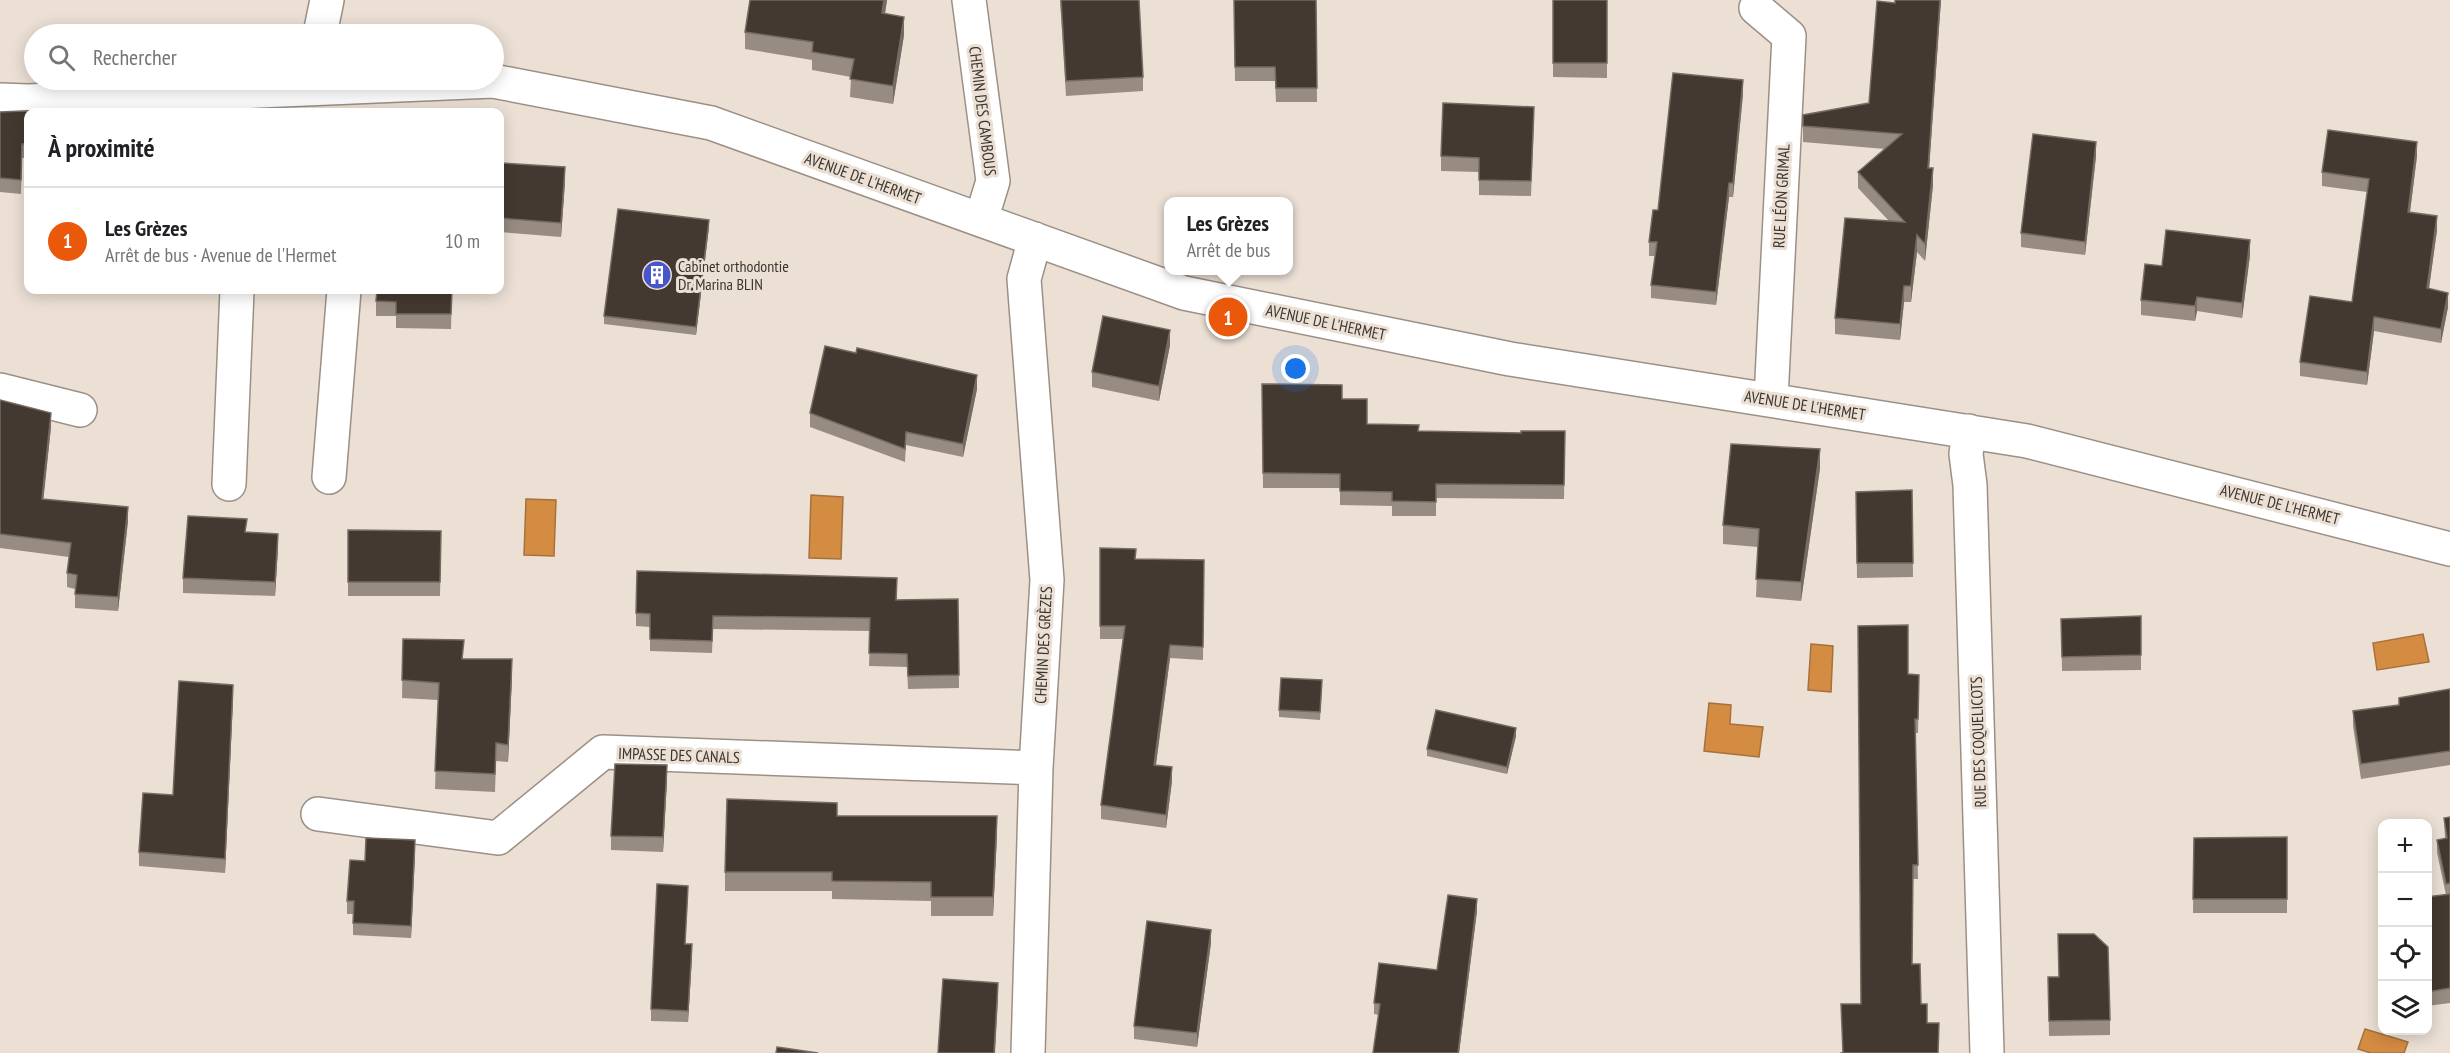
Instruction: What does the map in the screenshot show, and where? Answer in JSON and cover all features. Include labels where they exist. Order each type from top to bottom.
[{"type":"street","points":[[322,24],[327,0]]},
{"type":"street","name":"CHEMIN DES CAMBOUS","points":[[969,0],[993,181],[981,220]]},
{"type":"street","name":"RUE LÉON GRIMAL","points":[[1756,8],[1788,36],[1771,399]]},
{"type":"street","name":"AVENUE DE L'HERMET","points":[[504,83],[711,123],[1185,293],[1510,359],[2027,441],[2450,549]]},
{"type":"street","name":"AVENUE DE L'HERMET","points":[[0,100],[245,102],[288,90]]},
{"type":"street","name":"AVENUE DE L'HERMET","points":[[328,90],[360,100],[430,90]]},
{"type":"street","name":"CHEMIN DES GRÈZES","points":[[1028,1053],[1036,768],[1047,580],[1024,279],[1035,239]]},
{"type":"street","points":[[229,484],[237,294]]},
{"type":"street","points":[[329,477],[344,294]]},
{"type":"street","points":[[0,390],[80,410]]},
{"type":"street","name":"RUE DES COQUELICOTS","points":[[1969,431],[1966,454],[1970,485],[1987,1053]]},
{"type":"street","name":"IMPASSE DES CANALS","points":[[318,814],[498,838],[603,752],[1036,768]]},
{"type":"shaded area","points":[[811,495],[843,497],[841,559],[809,558]]},
{"type":"shaded area","points":[[526,499],[556,500],[554,556],[524,555]]},
{"type":"shaded area","points":[[2423,634],[2429,662],[2377,670],[2373,643]]},
{"type":"shaded area","points":[[1811,644],[1833,646],[1831,692],[1808,690]]},
{"type":"shaded area","points":[[1709,703],[1731,705],[1730,724],[1763,727],[1759,757],[1704,751]]},
{"type":"shaded area","points":[[2365,1029],[2378,1033],[2378,1035],[2408,1042],[2404,1053],[2371,1053],[2358,1049]]},
{"type":"building","points":[[750,0],[884,0],[882,13],[904,17],[893,86],[850,79],[854,59],[812,52],[813,42],[745,32]]},
{"type":"building","points":[[1061,0],[1139,0],[1143,77],[1066,81]]},
{"type":"building","points":[[1234,0],[1316,0],[1317,88],[1276,88],[1275,67],[1235,67]]},
{"type":"building","points":[[1553,0],[1607,0],[1607,63],[1553,63]]},
{"type":"building","points":[[1895,0],[1940,0],[1928,168],[1933,168],[1925,244],[1917,235],[1911,286],[1904,286],[1900,324],[1835,318],[1845,218],[1905,222],[1858,172],[1902,134],[1803,126],[1803,115],[1869,103],[1877,1],[1895,3]]},
{"type":"building","points":[[1673,73],[1743,80],[1733,183],[1729,183],[1716,292],[1651,285],[1657,242],[1649,242],[1653,210],[1658,210]]},
{"type":"building","points":[[1443,103],[1534,107],[1531,181],[1479,180],[1479,158],[1441,156]]},
{"type":"building","points":[[24,111],[21,180],[0,178],[0,112]]},
{"type":"building","points":[[2328,130],[2417,142],[2408,212],[2437,216],[2427,288],[2448,293],[2441,329],[2374,317],[2367,372],[2300,362],[2310,296],[2352,302],[2369,179],[2322,172]]},
{"type":"building","points":[[2033,134],[2096,142],[2085,242],[2021,233]]},
{"type":"building","points":[[504,163],[565,167],[561,223],[504,218]]},
{"type":"building","name":"Cabinet orthodontie Dr. Marina BLIN","points":[[618,209],[709,220],[696,327],[604,316]]},
{"type":"building","points":[[2166,230],[2250,240],[2242,303],[2197,297],[2195,306],[2141,300],[2145,264],[2162,266]]},
{"type":"building","points":[[377,294],[452,294],[451,314],[396,314],[396,302],[376,301]]},
{"type":"building","points":[[1103,316],[1170,330],[1159,386],[1092,372]]},
{"type":"building","points":[[825,346],[856,353],[857,348],[977,375],[963,444],[906,432],[905,449],[810,413]]},
{"type":"building","points":[[1262,384],[1342,385],[1342,399],[1367,399],[1367,424],[1419,425],[1418,431],[1521,433],[1521,431],[1565,431],[1564,485],[1436,484],[1436,502],[1392,501],[1392,492],[1340,491],[1340,474],[1263,473]]},
{"type":"building","points":[[0,400],[51,413],[42,499],[128,507],[118,597],[75,594],[77,575],[67,573],[71,543],[0,534]]},
{"type":"building","points":[[1731,444],[1820,449],[1801,582],[1756,579],[1759,529],[1723,525]]},
{"type":"building","points":[[1912,490],[1913,563],[1857,563],[1856,492]]},
{"type":"building","points":[[188,516],[247,519],[245,532],[278,534],[275,582],[183,578]]},
{"type":"building","points":[[348,530],[441,531],[440,582],[348,582]]},
{"type":"building","points":[[1100,548],[1136,549],[1135,559],[1204,560],[1203,647],[1170,645],[1154,765],[1172,767],[1166,815],[1101,805],[1125,626],[1100,626]]},
{"type":"building","points":[[637,571],[897,578],[896,600],[958,599],[959,675],[908,676],[907,654],[869,653],[870,618],[713,616],[712,641],[650,639],[650,614],[636,613]]},
{"type":"building","points":[[2141,616],[2141,655],[2062,657],[2061,619]]},
{"type":"building","points":[[1908,625],[1908,674],[1919,675],[1918,719],[1915,719],[1918,865],[1913,865],[1912,964],[1920,964],[1921,1004],[1927,1004],[1927,1023],[1939,1023],[1938,1053],[1843,1053],[1841,1004],[1861,1004],[1858,626]]},
{"type":"building","points":[[403,639],[464,640],[462,659],[512,659],[508,745],[496,743],[495,774],[435,771],[439,683],[402,680]]},
{"type":"building","points":[[1281,678],[1322,680],[1320,712],[1279,710]]},
{"type":"building","points":[[179,681],[233,685],[225,859],[139,852],[143,793],[173,795]]},
{"type":"building","points":[[2450,689],[2450,751],[2361,764],[2353,711],[2399,705],[2399,698]]},
{"type":"building","points":[[1436,710],[1516,728],[1507,767],[1427,749]]},
{"type":"building","points":[[615,764],[667,765],[663,837],[611,836]]},
{"type":"building","points":[[727,799],[837,803],[837,816],[997,816],[993,897],[931,897],[931,882],[832,881],[832,872],[725,872]]},
{"type":"building","points":[[2450,817],[2450,883],[2446,884],[2437,840],[2447,838],[2444,818]]},
{"type":"building","points":[[2287,837],[2287,899],[2193,899],[2194,838]]},
{"type":"building","points":[[366,838],[415,840],[411,926],[353,923],[354,901],[347,901],[350,860],[365,861]]},
{"type":"building","points":[[657,884],[688,886],[685,944],[692,944],[688,1011],[651,1009]]},
{"type":"building","points":[[2450,894],[2450,988],[2432,991],[2432,927],[2432,896]]},
{"type":"building","points":[[1448,895],[1477,899],[1458,1053],[1373,1053],[1380,1004],[1374,1003],[1379,963],[1437,970]]},
{"type":"building","points":[[1147,921],[1211,930],[1197,1033],[1134,1026]]},
{"type":"building","points":[[2058,934],[2094,934],[2108,947],[2110,1020],[2049,1021],[2048,977],[2059,977]]},
{"type":"building","points":[[943,979],[998,983],[994,1053],[938,1053]]},
{"type":"building","points":[[777,1047],[818,1053],[776,1053]]},
{"type":"place","name":"Cabinet orthodontie Dr. Marina BLIN","points":[[657,275]]},
{"type":"place","name":"Les Grèzes","points":[[1228,317]]}]
